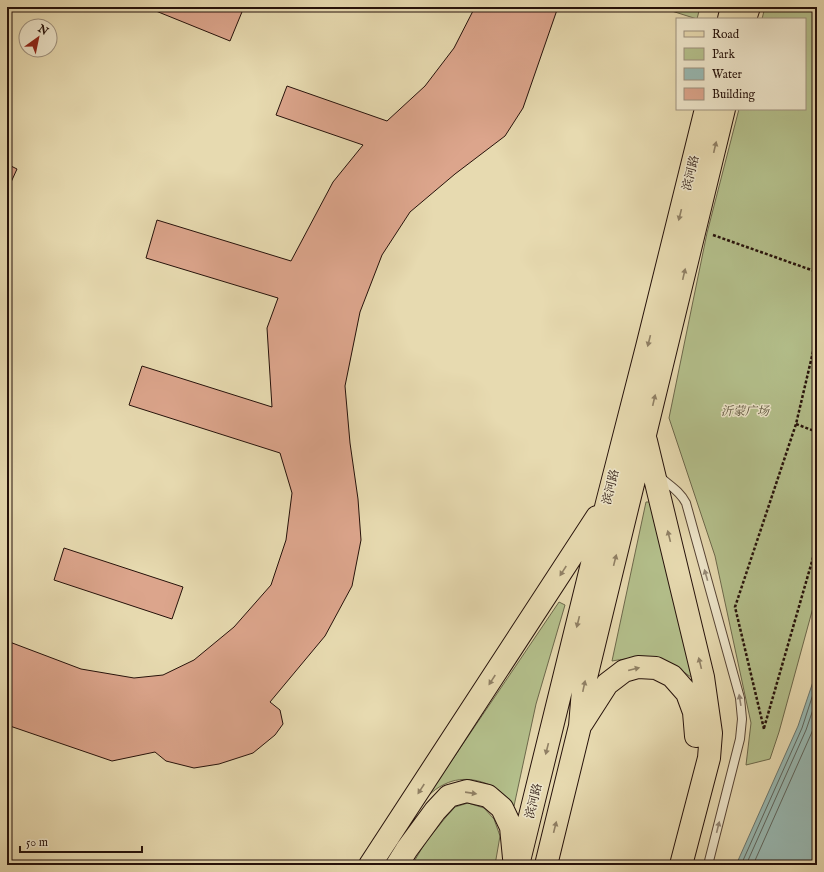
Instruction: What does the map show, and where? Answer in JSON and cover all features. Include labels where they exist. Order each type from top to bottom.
[{"type":"main road","points":[[729,18],[732,7]]},
{"type":"main road","points":[[745,18],[749,7]]},
{"type":"main road","name":"滨河路","points":[[518,865],[706,110]]},
{"type":"main road","name":"滨河路","points":[[546,865],[580,726],[583,690],[724,110]]},
{"type":"main road","points":[[645,438],[703,677],[709,710],[711,733],[709,758],[696,782],[670,865]]},
{"type":"main road","points":[[370,865],[607,503]]},
{"type":"main road","points":[[580,726],[607,684],[624,671],[638,667],[656,668],[672,676],[687,693],[694,712],[697,730],[695,755],[696,782],[682,865]]},
{"type":"main road","points":[[398,865],[407,849],[435,811],[449,796],[466,791],[488,796],[502,808],[511,827],[515,865]]},
{"type":"lane","points":[[653,471],[677,491],[686,503],[740,698],[742,719],[740,739],[708,865]]},
{"type":"path","points":[[706,233],[817,272]]},
{"type":"path","points":[[817,335],[796,424],[735,607],[764,729],[817,544]]},
{"type":"path","points":[[796,424],[817,432]]},
{"type":"green space","points":[[659,7],[700,7],[697,18]]},
{"type":"green space","name":"沂蒙广场","points":[[765,7],[817,7],[817,593],[779,732],[770,759],[746,765],[751,723],[715,556],[669,418],[707,233],[739,110],[806,110],[806,18],[762,18]]},
{"type":"green space","points":[[646,502],[653,502],[694,679],[672,665],[655,660],[634,659],[612,661]]},
{"type":"green space","points":[[559,602],[565,605],[536,704],[514,806],[495,788],[488,784],[467,779],[452,781],[445,784],[433,791],[427,797]]},
{"type":"green space","points":[[468,803],[484,808],[494,819],[500,836],[495,865],[412,865],[425,843],[455,807]]},
{"type":"water","points":[[817,670],[817,865],[736,865],[798,726]]},
{"type":"building","points":[[146,7],[244,7],[230,41]]},
{"type":"building","points":[[475,7],[558,7],[523,108],[505,136],[455,174],[410,212],[382,255],[360,312],[345,386],[350,443],[358,499],[361,540],[352,586],[325,636],[270,702],[280,710],[283,724],[275,735],[253,753],[219,764],[194,768],[166,761],[155,752],[112,761],[7,725],[7,641],[81,669],[134,678],[163,675],[194,660],[234,627],[271,585],[286,540],[292,493],[280,453],[129,405],[142,366],[272,407],[267,328],[278,298],[146,258],[157,220],[291,261],[333,182],[363,145],[276,115],[287,86],[387,121],[425,86],[454,48]]},
{"type":"building","points":[[7,164],[17,169],[7,191]]},
{"type":"building","points":[[64,548],[183,587],[172,619],[54,580]]}]
